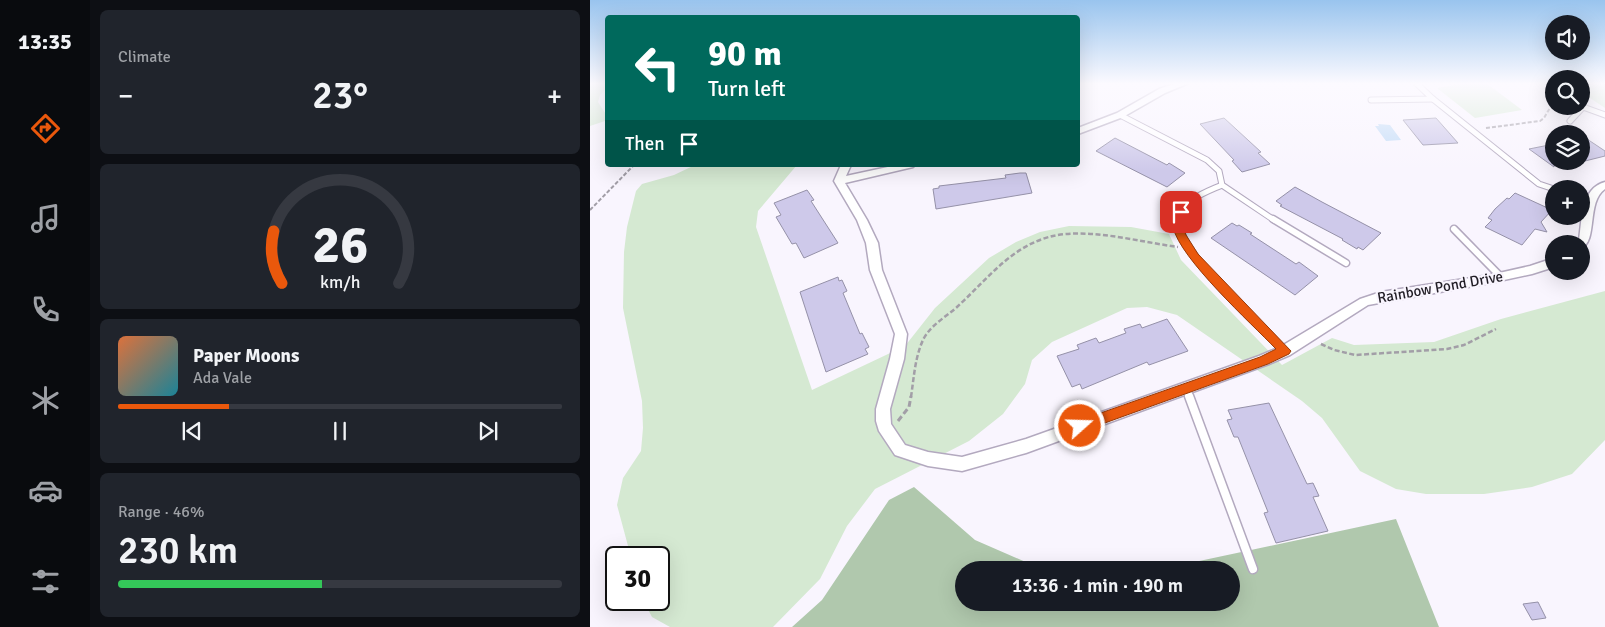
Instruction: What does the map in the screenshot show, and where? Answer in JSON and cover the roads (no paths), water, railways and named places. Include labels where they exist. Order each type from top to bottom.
[{"type":"street","points":[[1080,130],[1125,112]]},
{"type":"street","points":[[839,181],[845,167]]},
{"type":"street","points":[[839,181],[901,167]]},
{"type":"street","name":"Rainbow Pond Drive","points":[[839,181],[862,220],[872,243],[876,270],[901,334],[897,359],[883,409],[883,421],[886,430],[900,450],[928,459],[962,464],[1026,446],[1264,360],[1285,351],[1364,302],[1381,297],[1501,277],[1545,265]]},
{"type":"street","points":[[1590,196],[1605,185]]},
{"type":"lane","points":[[1450,112],[1539,184],[1545,186]]},
{"type":"lane","points":[[1570,121],[1578,112]]},
{"type":"lane","points":[[1120,115],[1207,160],[1219,171],[1222,185],[1276,222],[1346,263]]},
{"type":"lane","points":[[1222,185],[1199,196],[1184,207],[1177,225],[1189,249],[1207,271],[1285,351]]},
{"type":"lane","points":[[1454,229],[1501,277]]},
{"type":"lane","points":[[1186,388],[1253,568]]},
{"type":"water","points":[[1378,124],[1390,125],[1401,140],[1386,141],[1375,126],[1379,126]]}]
